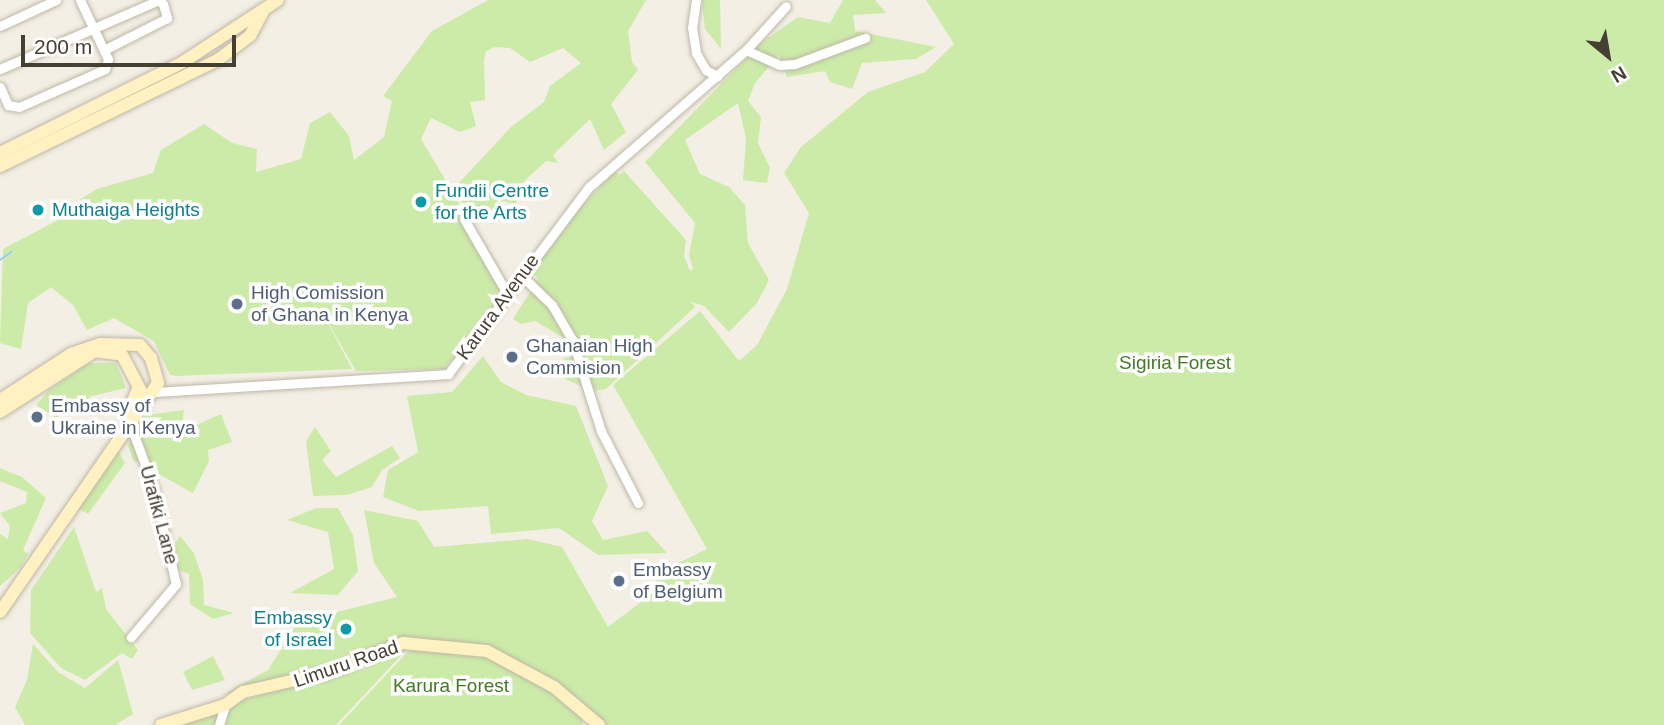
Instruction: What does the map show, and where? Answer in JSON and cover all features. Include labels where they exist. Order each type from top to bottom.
[{"type":"main road","points":[[0,153],[183,62],[263,13],[278,0]]},
{"type":"main road","points":[[0,166],[219,59],[250,36],[263,13]]},
{"type":"main road","points":[[0,400],[71,354],[100,344],[140,345],[151,358],[149,386],[129,421],[0,612]]},
{"type":"main road","points":[[0,412],[95,351],[122,355],[149,386]]},
{"type":"main road","points":[[0,603],[43,547],[130,411],[149,386]]},
{"type":"main road","name":"Limuru Road","points":[[161,725],[225,705],[243,692],[330,672],[386,646],[430,643],[487,652],[554,687],[595,724]]},
{"type":"street","points":[[0,26],[56,0]]},
{"type":"street","points":[[0,88],[8,105],[26,104],[106,69],[109,63],[80,0]]},
{"type":"street","points":[[0,69],[159,0],[167,9],[167,18],[104,50]]},
{"type":"street","points":[[696,0],[692,27],[696,53],[705,70],[717,76]]},
{"type":"street","name":"Karura Avenue","points":[[149,386],[442,376],[467,353],[521,275],[589,187],[743,53],[786,6]]},
{"type":"street","points":[[743,53],[780,65],[795,64],[865,38]]},
{"type":"street","points":[[464,219],[508,295]]},
{"type":"street","points":[[521,275],[552,305],[572,339],[601,431],[638,503]]},
{"type":"street","name":"Urafiki Lane","points":[[129,421],[155,489],[176,584],[131,637]]},
{"type":"street","points":[[219,725],[225,705]]},
{"type":"green space","points":[[488,0],[646,0],[628,31],[632,62],[638,70],[611,104],[626,132],[604,150],[590,119],[553,155],[558,163],[546,161],[519,186],[517,205],[503,201],[471,223],[510,288],[444,369],[356,371],[323,314],[352,369],[170,375],[154,341],[114,318],[87,330],[73,305],[51,287],[28,303],[21,349],[0,343],[3,249],[71,213],[76,202],[97,189],[153,173],[161,150],[204,124],[232,143],[257,149],[256,172],[301,159],[310,123],[330,112],[349,136],[354,160],[384,137],[392,101],[383,96],[432,31]],"holes":[[[495,47],[510,48],[530,62],[563,48],[581,63],[550,86],[544,102],[511,127],[456,186],[466,215],[421,139],[431,118],[460,132],[476,126],[470,102],[485,100],[486,51]]]},
{"type":"green space","points":[[702,0],[720,0],[721,49],[705,29]]},
{"type":"green space","points":[[843,0],[875,0],[886,13],[853,15],[855,31],[936,47],[916,59],[862,63],[852,89],[830,82],[825,71],[787,77],[779,55],[755,83],[748,101],[761,117],[758,143],[770,168],[767,183],[743,180],[746,139],[738,103],[685,140],[700,174],[729,187],[745,205],[748,243],[769,280],[757,303],[729,332],[704,306],[691,302],[695,307],[606,389],[592,391],[565,379],[563,358],[571,357],[572,343],[535,321],[521,324],[513,319],[538,279],[532,272],[576,212],[615,171],[619,175],[624,171],[686,240],[684,256],[690,271],[693,269],[689,255],[695,223],[645,162],[761,43],[798,17],[830,23]]},
{"type":"green space","name":"Sigiria Forest","points":[[926,0],[1664,0],[1664,725],[597,725],[584,714],[524,674],[583,715],[582,725],[339,725],[413,646],[427,641],[222,695],[268,670],[298,622],[397,597],[374,563],[364,510],[418,521],[434,547],[528,539],[562,547],[608,627],[654,592],[658,573],[707,549],[613,385],[700,311],[739,361],[757,345],[787,289],[809,213],[784,173],[801,147],[868,92],[925,72],[954,44]]},
{"type":"green space","points":[[483,356],[501,382],[526,395],[576,406],[608,486],[592,521],[603,540],[647,531],[667,553],[598,555],[559,528],[491,534],[488,506],[419,511],[383,497],[388,470],[418,452],[407,396],[452,392]]},
{"type":"green space","points":[[89,363],[116,363],[126,388],[92,396],[56,418],[36,405],[49,390]]},
{"type":"green space","points":[[184,410],[181,432],[221,414],[232,442],[208,450],[209,461],[193,493],[133,460],[128,445],[146,415]]},
{"type":"green space","points":[[315,427],[331,451],[322,460],[336,477],[392,446],[400,458],[382,470],[372,487],[347,495],[313,496],[306,441]]},
{"type":"green space","points":[[117,449],[125,463],[88,514],[77,508]]},
{"type":"green space","points":[[0,468],[22,477],[46,498],[23,550],[28,554],[20,568],[0,586],[0,534],[8,539],[10,526],[0,513],[26,503],[27,492],[0,481]]},
{"type":"green space","points":[[316,508],[338,508],[353,535],[358,571],[338,595],[290,593],[334,569],[328,532],[287,520]]},
{"type":"green space","points":[[74,527],[96,592],[102,588],[106,609],[138,650],[132,659],[122,653],[85,680],[61,668],[30,633],[31,590]]},
{"type":"green space","points":[[180,536],[194,553],[203,580],[204,605],[234,613],[213,619],[190,604],[189,574],[162,563]]},
{"type":"green space","points":[[33,644],[58,672],[85,688],[118,660],[133,714],[115,725],[25,725],[15,707],[27,680]]},
{"type":"green space","points":[[409,647],[336,725],[172,725],[191,717]]},
{"type":"green space","points":[[213,656],[225,680],[192,690],[183,672]]},
{"type":"waterway","points":[[0,260],[11,252]]},
{"type":"place","name":"Fundii Centre for the Arts","points":[[421,202]]},
{"type":"place","name":"Muthaiga Heights","points":[[38,210]]},
{"type":"place","name":"High Comission of Ghana in Kenya","points":[[237,304]]},
{"type":"place","name":"Ghanaian High Commision","points":[[512,357]]},
{"type":"place","name":"Embassy of Ukraine in Kenya","points":[[37,417]]},
{"type":"place","name":"Embassy of Belgium","points":[[619,581]]},
{"type":"place","name":"Embassy of Israel","points":[[346,629]]},
{"type":"park label","name":"Karura Forest","points":[[451,686]]}]
